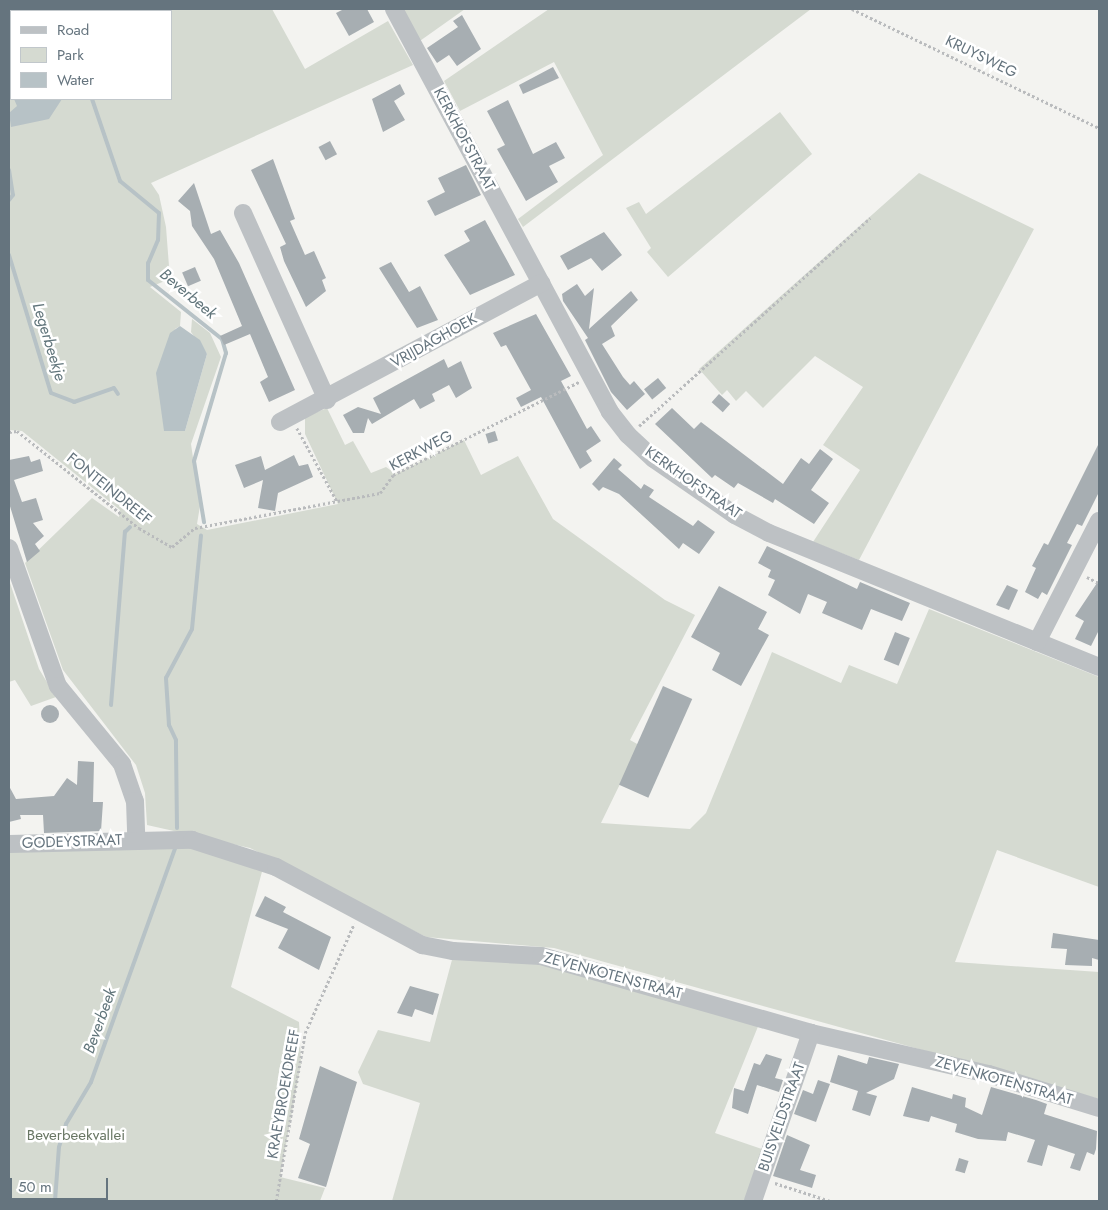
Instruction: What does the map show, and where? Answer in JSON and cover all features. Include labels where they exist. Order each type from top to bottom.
[{"type":"street","name":"KERKHOFSTRAAT","points":[[394,9],[592,376],[628,435],[661,464],[761,528],[1099,667]]},
{"type":"street","points":[[243,213],[327,400]]},
{"type":"street","name":"VRIJDAGHOEK","points":[[285,420],[327,400],[541,283]]},
{"type":"street","points":[[1037,642],[1099,521]]},
{"type":"street","points":[[9,548],[44,656],[58,686],[122,764],[135,801],[136,839]]},
{"type":"street","name":"GODEYSTRAAT","points":[[9,844],[136,839]]},
{"type":"street","name":"ZEVENKOTENSTRAAT","points":[[136,839],[192,840],[232,850],[360,912],[422,945],[453,951],[541,956],[811,1033],[989,1074],[1099,1108]]},
{"type":"street","name":"BUISVELDSTRAAT","points":[[753,1201],[811,1033]]},
{"type":"path","name":"KRUYSWEG","points":[[852,9],[1099,128]]},
{"type":"path","points":[[628,435],[870,218]]},
{"type":"path","name":"KERKWEG","points":[[195,528],[380,493],[399,472],[592,376]]},
{"type":"path","points":[[285,420],[337,501]]},
{"type":"path","name":"FONTEINDREEF","points":[[9,432],[17,431],[164,546],[172,547],[195,528]]},
{"type":"path","name":"KRAEYBROEKDREEF","points":[[276,1201],[305,1033],[360,912]]},
{"type":"path","points":[[762,1178],[830,1201]]},
{"type":"green space","points":[[9,9],[272,9],[305,69],[388,21],[413,65],[151,183],[159,195],[166,227],[170,279],[150,287],[181,312],[180,326],[175,329],[164,431],[185,431],[207,354],[191,332],[192,319],[210,333],[221,357],[191,444],[200,506],[197,524],[207,530],[338,504],[305,434],[305,417],[327,408],[345,445],[353,441],[371,473],[386,467],[396,474],[464,440],[481,475],[518,456],[553,519],[665,600],[695,615],[630,740],[639,745],[601,823],[690,829],[706,813],[772,652],[841,683],[849,665],[897,684],[929,609],[1099,677],[1099,887],[997,850],[955,962],[1099,972],[1099,1099],[554,948],[426,937],[250,848],[147,825],[145,793],[136,765],[63,670],[25,563],[92,498],[119,517],[120,510],[22,431],[9,430]]},
{"type":"green space","points":[[401,9],[465,9],[417,43]]},
{"type":"green space","points":[[549,9],[811,9],[523,227],[518,219],[603,155],[554,62],[460,111],[444,81]]},
{"type":"green space","points":[[780,112],[812,154],[668,277],[647,252],[651,248],[626,208],[639,202],[646,214]]},
{"type":"green space","points":[[919,173],[1034,229],[859,560],[813,542],[860,470],[823,445],[863,387],[815,356],[763,408],[746,391],[736,401],[727,390],[722,395],[699,369]]},
{"type":"green space","points":[[9,580],[39,669],[56,697],[31,706],[15,680],[9,682]]},
{"type":"green space","name":"Beverbeekvallei","points":[[190,845],[263,868],[231,987],[299,1022],[301,1063],[280,1177],[325,1188],[320,1201],[9,1201],[9,851]]},
{"type":"green space","points":[[453,956],[555,965],[759,1024],[715,1133],[765,1150],[747,1201],[392,1201],[420,1103],[363,1084],[358,1072],[378,1030],[430,1042]]},
{"type":"water","points":[[9,9],[23,10],[10,10],[10,50]]},
{"type":"water","points":[[14,100],[61,100],[49,119],[11,127],[9,113],[17,106]]},
{"type":"water","points":[[180,326],[200,340],[207,354],[185,431],[164,431],[156,373],[170,333]]},
{"type":"building","points":[[344,9],[367,9],[374,22],[349,36],[336,13]]},
{"type":"building","points":[[462,15],[481,49],[457,66],[449,55],[437,63],[427,48],[458,27],[453,21]]},
{"type":"building","points":[[553,67],[559,78],[523,94],[519,85]]},
{"type":"building","points":[[400,84],[405,94],[394,101],[405,120],[383,132],[372,99]]},
{"type":"building","points":[[508,100],[533,154],[556,142],[565,158],[549,166],[558,182],[526,201],[497,149],[505,145],[487,111]]},
{"type":"building","points":[[330,141],[337,154],[326,160],[319,147]]},
{"type":"building","points":[[273,159],[295,219],[290,221],[305,255],[314,251],[326,278],[322,280],[326,291],[306,307],[284,261],[280,247],[286,244],[251,170]]},
{"type":"building","points":[[466,165],[481,195],[435,216],[427,201],[445,192],[438,178]]},
{"type":"building","points":[[194,183],[211,234],[220,230],[239,263],[295,390],[269,402],[260,382],[268,377],[250,334],[224,345],[220,336],[242,326],[214,259],[192,226],[190,211],[178,201]]},
{"type":"building","points":[[485,220],[515,275],[470,295],[444,255],[470,241],[464,231]]},
{"type":"building","points":[[604,232],[622,255],[602,271],[591,258],[568,270],[560,256]]},
{"type":"building","points":[[391,262],[409,292],[420,286],[438,320],[417,328],[379,268]]},
{"type":"building","points":[[195,267],[201,281],[188,286],[182,272]]},
{"type":"building","points":[[577,284],[585,296],[594,288],[589,329],[631,291],[638,300],[611,326],[615,336],[602,344],[623,377],[630,385],[634,381],[645,394],[627,410],[611,392],[585,340],[588,338],[563,301],[562,294]]},
{"type":"building","points":[[536,314],[571,376],[561,381],[587,429],[591,426],[601,441],[586,451],[592,461],[580,469],[541,397],[521,407],[516,398],[531,390],[506,345],[501,347],[493,333]]},
{"type":"building","points":[[444,359],[448,368],[461,361],[472,388],[456,398],[449,385],[432,394],[435,401],[420,409],[414,399],[372,424],[368,418],[364,433],[353,433],[343,415],[358,407],[381,414],[373,398]]},
{"type":"building","points":[[658,378],[666,388],[652,399],[644,389]]},
{"type":"building","points":[[719,394],[730,404],[723,412],[712,402]]},
{"type":"building","points":[[672,408],[694,429],[701,422],[783,484],[801,458],[809,464],[820,449],[833,459],[811,490],[829,503],[814,524],[775,499],[773,503],[738,483],[734,488],[715,475],[712,478],[655,424]]},
{"type":"building","points":[[495,431],[498,441],[488,443],[485,434]]},
{"type":"building","points":[[1099,443],[1099,492],[1082,526],[1077,524],[1067,543],[1072,545],[1047,595],[1042,592],[1038,599],[1025,592],[1036,568],[1032,566],[1044,543],[1048,545]]},
{"type":"building","points":[[294,455],[299,466],[308,464],[313,477],[278,493],[275,511],[258,508],[263,480],[244,488],[235,465],[261,456],[265,470]]},
{"type":"building","points":[[29,456],[31,462],[40,459],[43,471],[14,480],[22,502],[36,498],[43,520],[33,523],[44,536],[35,544],[40,551],[27,562],[9,503],[9,460]]},
{"type":"building","points":[[614,458],[622,465],[618,469],[641,489],[644,484],[654,490],[649,497],[693,526],[698,520],[715,532],[699,554],[683,543],[679,549],[619,494],[603,487],[599,491],[592,484]]},
{"type":"building","points":[[767,546],[857,589],[860,582],[910,603],[902,621],[871,609],[862,630],[822,613],[827,602],[808,594],[800,614],[768,595],[775,580],[768,577],[771,570],[758,563]]},
{"type":"building","points":[[1099,580],[1099,630],[1091,646],[1075,639],[1084,621],[1075,616]]},
{"type":"building","points":[[1007,585],[1018,590],[1009,610],[996,605]]},
{"type":"building","points":[[719,586],[767,612],[758,629],[769,635],[741,686],[712,670],[720,653],[691,637]]},
{"type":"building","points":[[895,632],[910,638],[899,666],[884,660]]},
{"type":"building","points":[[663,686],[692,699],[648,798],[619,785]]},
{"type":"building","points":[[50,705],[56,708],[59,714],[56,720],[50,723],[44,720],[41,714],[44,708]]},
{"type":"building","points":[[78,761],[94,762],[93,802],[103,802],[101,831],[44,833],[43,815],[20,815],[21,819],[9,822],[9,786],[16,799],[54,796],[67,778],[77,785]]},
{"type":"building","points":[[265,896],[286,907],[283,912],[331,937],[319,970],[278,948],[288,929],[255,916]]},
{"type":"building","points":[[1053,933],[1099,940],[1099,960],[1092,958],[1092,966],[1065,965],[1067,949],[1051,948]]},
{"type":"building","points":[[410,986],[439,994],[433,1015],[415,1009],[412,1017],[397,1013]]},
{"type":"building","points":[[766,1054],[782,1059],[775,1078],[783,1080],[779,1092],[757,1085],[748,1114],[732,1108],[734,1088],[744,1091],[754,1063],[760,1065]]},
{"type":"building","points":[[838,1055],[867,1064],[869,1057],[899,1064],[894,1079],[866,1093],[877,1096],[870,1116],[852,1110],[858,1091],[830,1082]]},
{"type":"building","points":[[320,1066],[357,1082],[326,1187],[298,1178],[310,1144],[299,1139]]},
{"type":"building","points":[[818,1080],[830,1084],[816,1122],[794,1114],[803,1090],[813,1094]]},
{"type":"building","points":[[912,1087],[952,1099],[953,1094],[966,1098],[965,1107],[982,1115],[991,1087],[1047,1104],[1044,1114],[1097,1131],[1094,1155],[1087,1152],[1080,1171],[1070,1168],[1075,1154],[1048,1145],[1042,1166],[1027,1162],[1035,1140],[1008,1132],[1006,1141],[978,1139],[955,1132],[957,1124],[931,1116],[929,1122],[903,1116]]},
{"type":"building","points":[[787,1135],[810,1145],[800,1170],[816,1175],[812,1188],[773,1176]]},
{"type":"building","points":[[959,1158],[969,1161],[965,1173],[955,1170]]},
{"type":"waterway","name":"Beverbeek","points":[[92,100],[120,181],[159,213],[158,240],[148,263],[148,280],[222,339],[226,353],[194,461],[204,522]]},
{"type":"waterway","name":"Legerbeekje","points":[[9,170],[13,195],[9,200]]},
{"type":"waterway","name":"Legerbeekje","points":[[9,255],[51,393],[74,402],[114,388],[118,394]]},
{"type":"waterway","name":"Legerbeekje","points":[[111,705],[125,532],[130,527]]},
{"type":"waterway","name":"Beverbeek","points":[[177,828],[176,740],[169,725],[166,678],[192,629],[201,535]]},
{"type":"waterway","name":"Beverbeek","points":[[55,1201],[59,1147],[66,1124],[91,1082],[175,849]]}]
